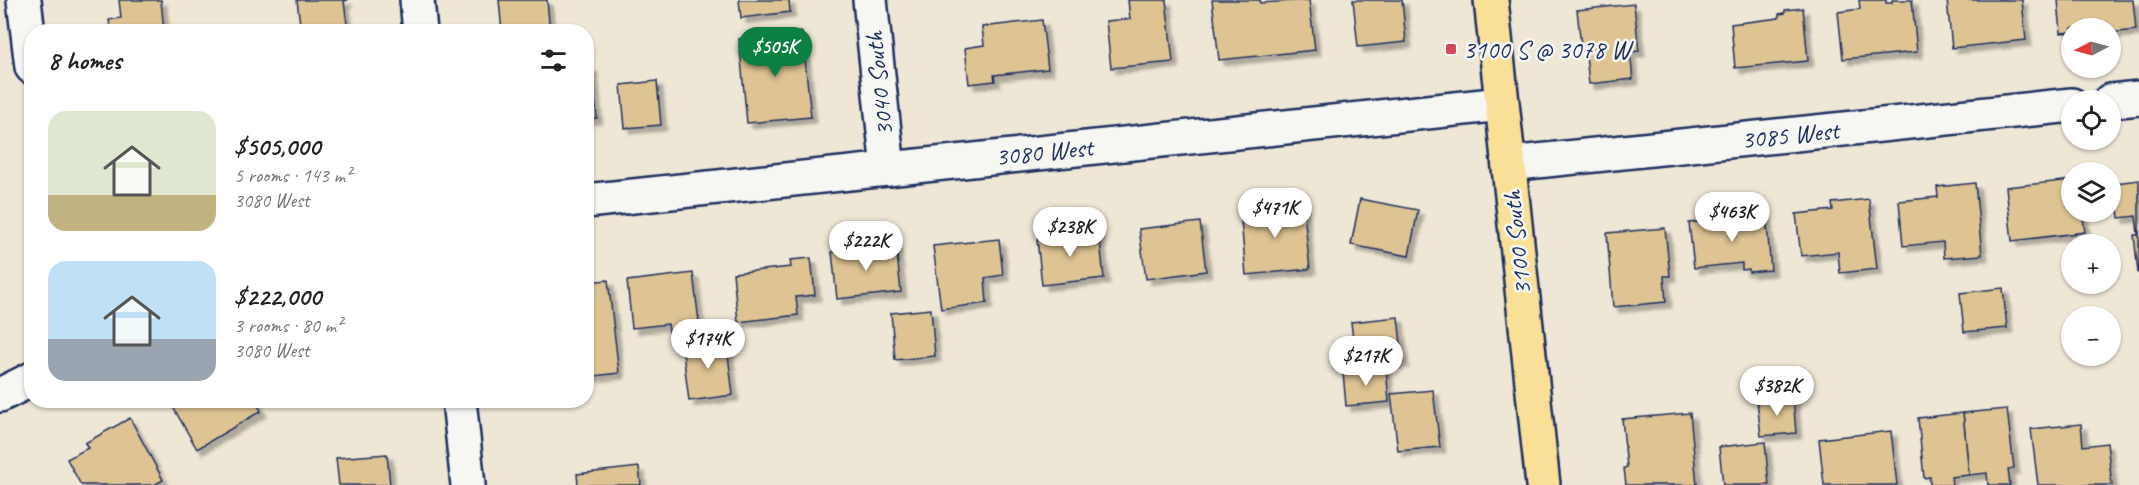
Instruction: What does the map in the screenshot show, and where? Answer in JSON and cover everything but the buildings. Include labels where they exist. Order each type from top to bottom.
[{"type":"main road","name":"3100 South","points":[[1491,0],[1543,485]]},
{"type":"street","points":[[24,0],[27,24]]},
{"type":"street","points":[[417,0],[419,24]]},
{"type":"street","name":"3040 South","points":[[870,0],[888,169]]},
{"type":"street","points":[[2121,100],[2139,98]]},
{"type":"street","name":"3080 West","points":[[594,200],[1502,104]]},
{"type":"street","name":"3085 West","points":[[1509,164],[2061,106]]},
{"type":"street","points":[[0,394],[24,383]]},
{"type":"street","points":[[460,408],[468,485]]},
{"type":"place","name":"3100 S @ 3078 W","points":[[1451,49]]}]
